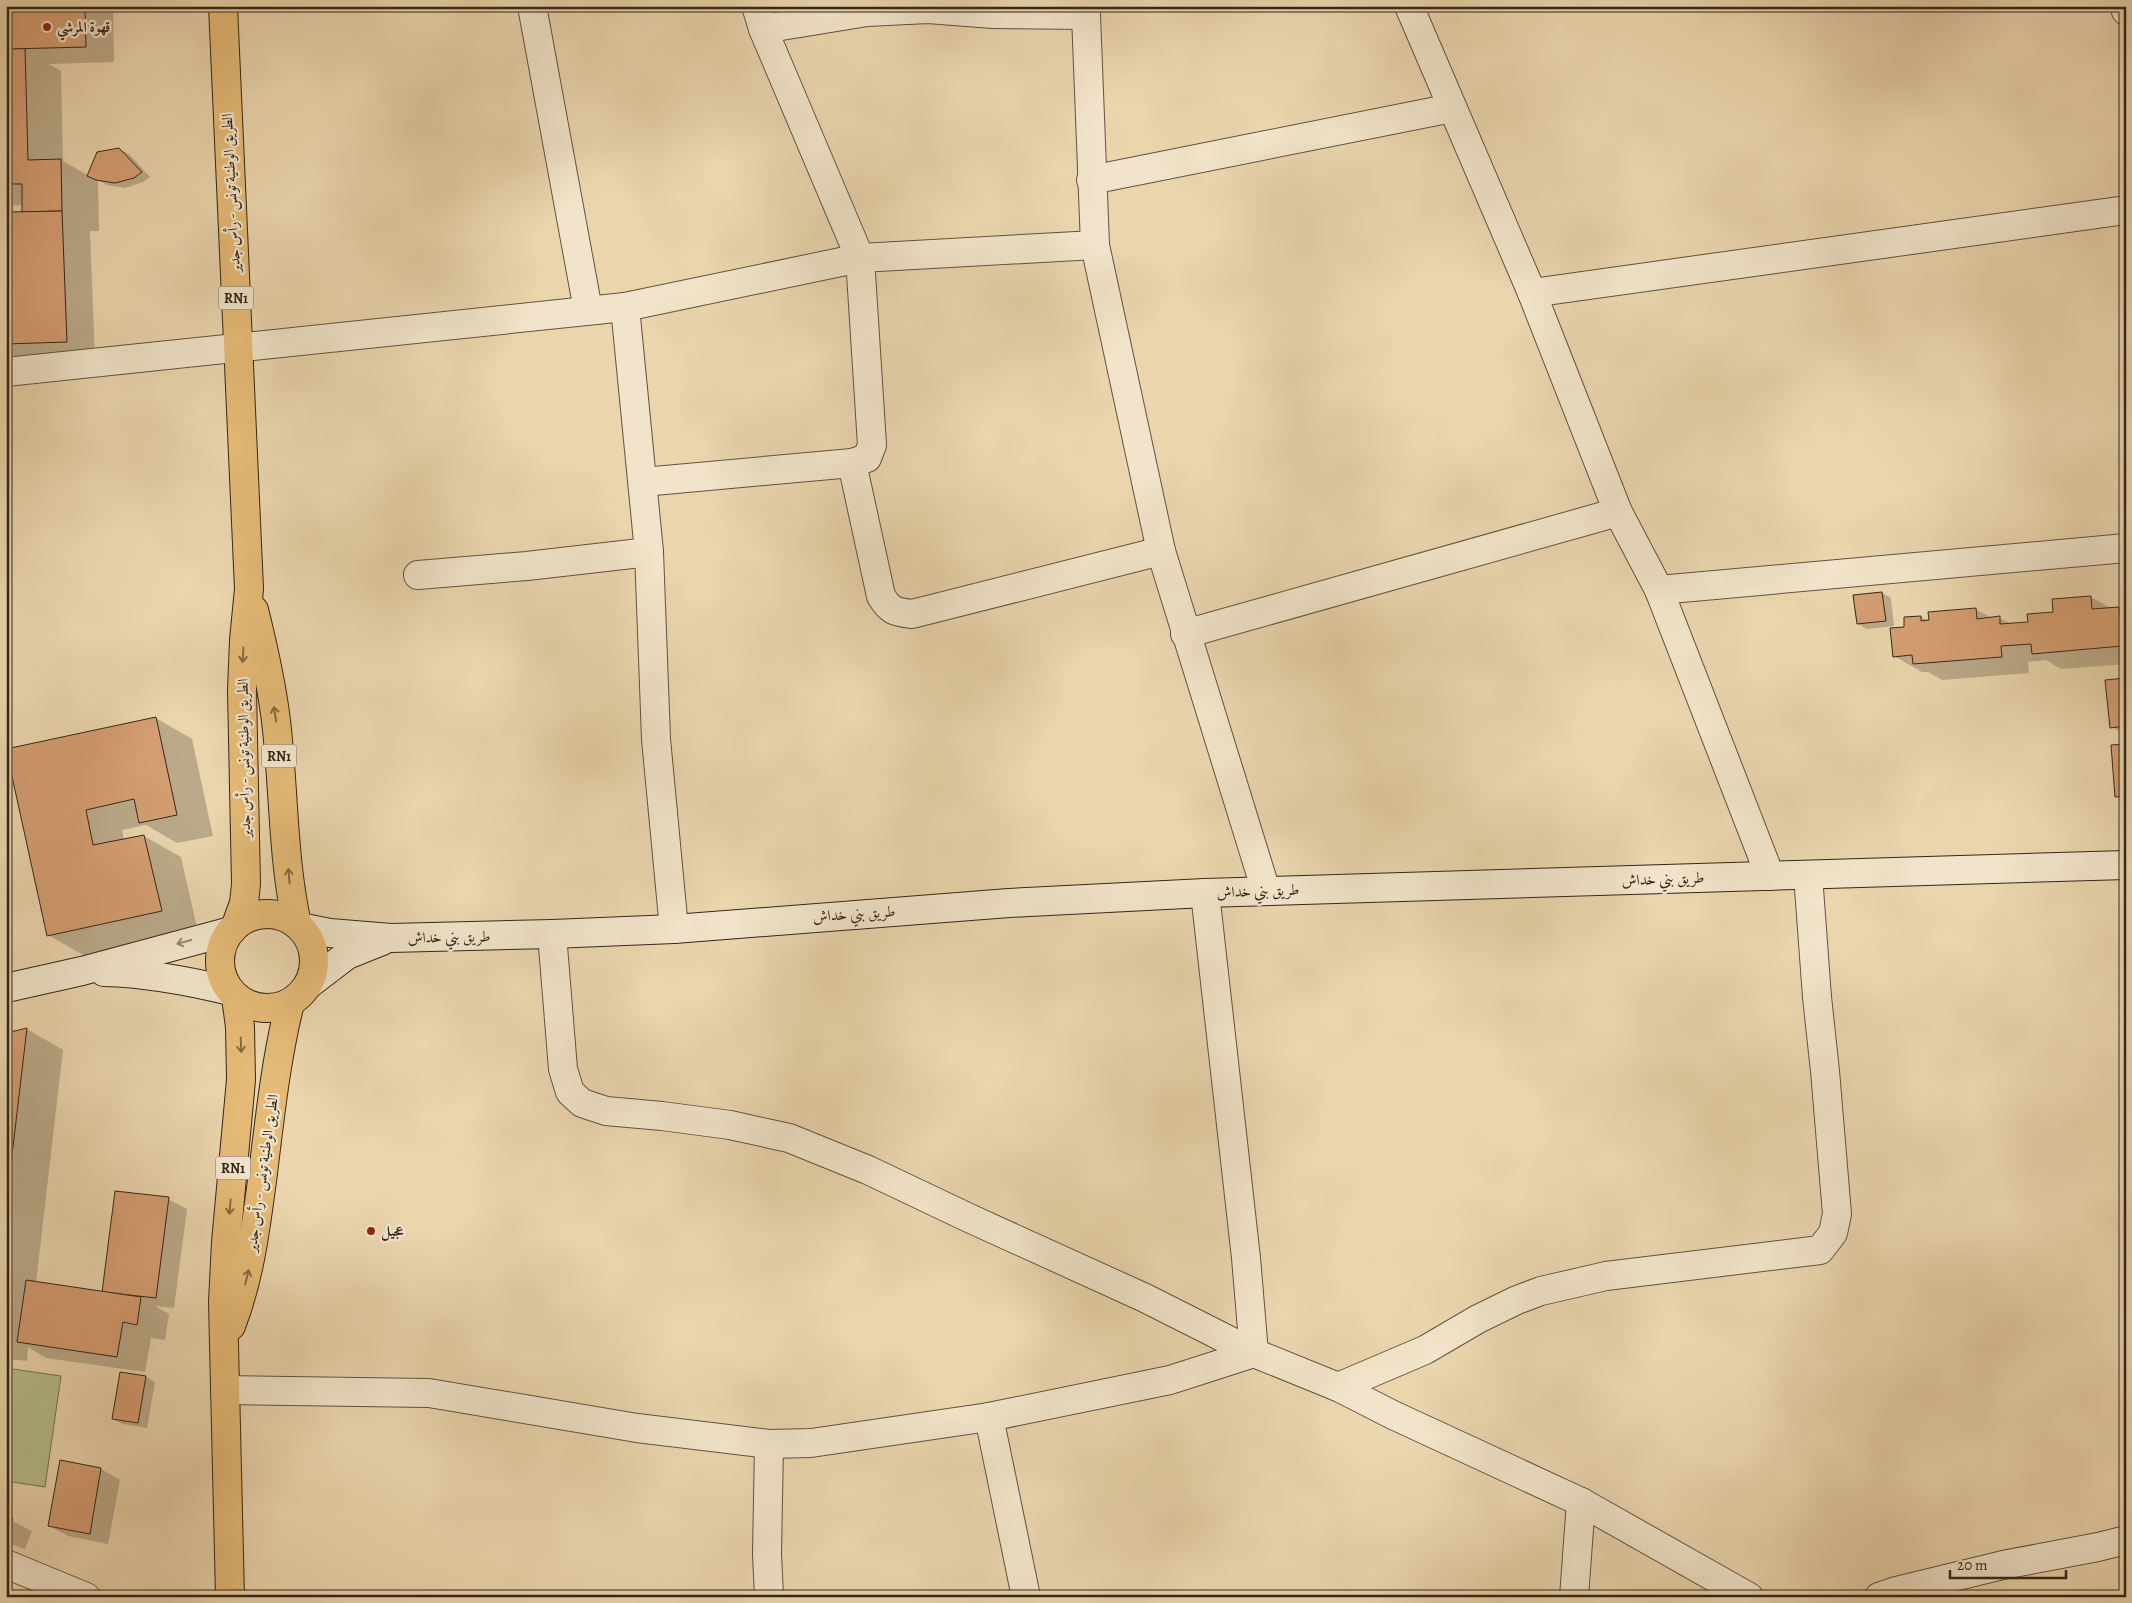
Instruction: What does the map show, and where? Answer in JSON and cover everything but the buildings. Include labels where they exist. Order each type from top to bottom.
[{"type":"main road","name":"الطريق الوطنية تونس - رأس جدير","points":[[223,6],[249,589],[242,690],[246,884],[244,903],[234,928]]},
{"type":"main road","name":"الطريق الوطنية تونس - رأس جدير","points":[[249,589],[266,659],[277,729],[291,892],[298,925]]},
{"type":"main road","points":[[273,914],[286,918],[298,925],[309,940],[314,954],[314,970],[309,984],[301,995],[290,1003],[276,1008],[262,1008],[248,1005],[233,994],[222,977],[220,961],[222,944],[234,928],[254,916],[273,914]]},
{"type":"main road","name":"الطريق الوطنية تونس - رأس جدير","points":[[230,1597],[225,1390],[226,1339],[223,1302],[226,1242],[241,1080],[240,1027],[233,994]]},
{"type":"main road","name":"الطريق الوطنية تونس - رأس جدير","points":[[226,1339],[240,1301],[254,1246],[274,1082],[290,1003]]},
{"type":"street","points":[[532,6],[588,310]]},
{"type":"street","points":[[1409,6],[1532,293],[1618,512],[1659,590],[1770,876]]},
{"type":"street","points":[[2124,6],[2126,11]]},
{"type":"street","points":[[643,482],[852,463],[867,458],[872,445],[860,258],[760,17],[928,9],[993,14],[1085,11],[1092,130],[1091,180],[1095,245],[1161,551],[1185,634],[1266,891]]},
{"type":"street","points":[[1091,180],[1452,108]]},
{"type":"street","points":[[1532,293],[2126,210]]},
{"type":"street","points":[[6,372],[625,307],[860,258],[1095,245]]},
{"type":"street","points":[[625,307],[649,552],[656,739],[674,929]]},
{"type":"street","points":[[852,463],[881,596],[887,607],[898,612],[912,614],[1161,551]]},
{"type":"street","points":[[1185,634],[1618,512]]},
{"type":"street","points":[[1659,590],[2126,548]]},
{"type":"street","points":[[418,575],[527,566],[649,552]]},
{"type":"street","name":"طريق بني خداش","points":[[298,925],[330,933],[391,938],[552,934],[674,929],[999,904],[1205,893],[2126,864]]},
{"type":"street","points":[[1338,1387],[1425,1350],[1517,1300],[1541,1291],[1606,1276],[1820,1250],[1833,1233],[1837,1214],[1808,875]]},
{"type":"street","points":[[1205,893],[1246,1258],[1254,1354]]},
{"type":"street","points":[[6,988],[82,971],[234,928]]},
{"type":"street","points":[[552,934],[563,1069],[570,1092],[582,1103],[606,1111],[730,1125],[789,1138],[868,1170],[1145,1298],[1254,1354],[1338,1387],[1393,1415],[1581,1502],[1749,1597]]},
{"type":"street","name":"طريق بني خداش","points":[[309,984],[346,955],[391,938]]},
{"type":"street","points":[[82,971],[120,972],[157,976],[194,982],[233,994]]},
{"type":"street","points":[[225,1390],[428,1394],[637,1428],[769,1444],[811,1444],[989,1417],[1170,1380],[1254,1354]]},
{"type":"street","points":[[989,1417],[1026,1597]]},
{"type":"street","points":[[769,1444],[767,1554],[769,1597]]},
{"type":"street","points":[[1574,1597],[1581,1502]]},
{"type":"street","points":[[1879,1597],[1896,1591],[2003,1565],[2126,1540]]},
{"type":"street","points":[[6,1564],[86,1597]]},
{"type":"green space","points":[[6,1368],[61,1376],[45,1487],[6,1481]]},
{"type":"place","name":"قهوة المرشي","points":[[47,27]]},
{"type":"place","name":"عجيل","points":[[371,1231]]}]
